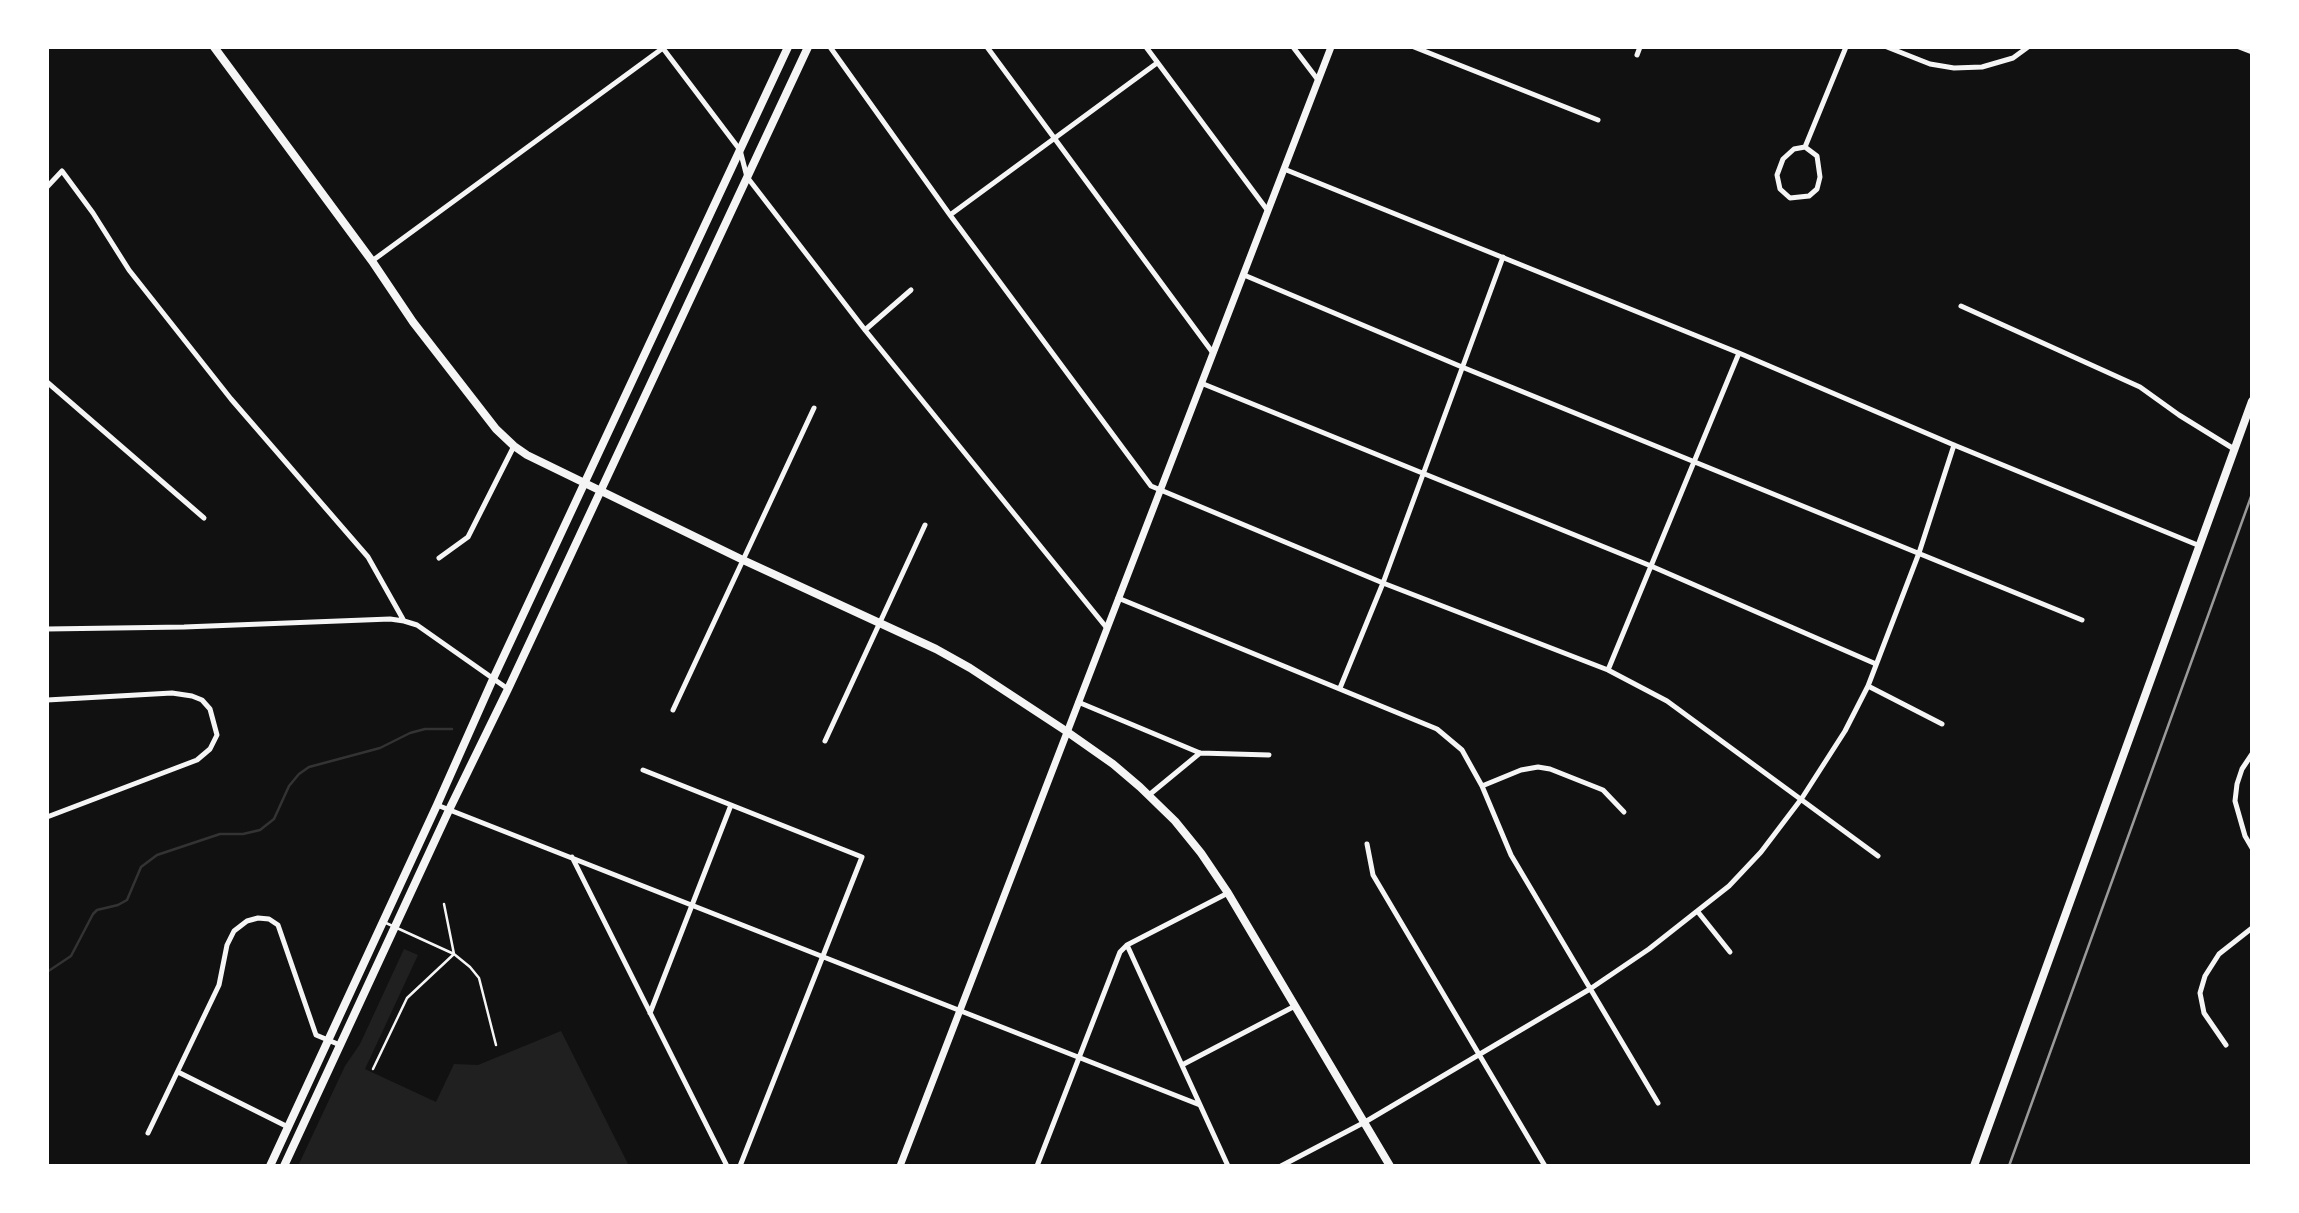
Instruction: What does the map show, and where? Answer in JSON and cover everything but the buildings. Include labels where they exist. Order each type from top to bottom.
[{"type":"main road","points":[[214,47],[372,261],[413,322],[496,429],[513,446],[970,668],[1113,764],[1149,795],[1201,853],[1228,892],[1390,1166]]},
{"type":"main road","points":[[270,1166],[493,679],[788,47]]},
{"type":"main road","points":[[284,1166],[808,47]]},
{"type":"main road","points":[[1974,1166],[2252,401]]},
{"type":"street","points":[[831,47],[950,215],[1150,486],[1383,583],[1608,670],[1667,701],[1878,856]]},
{"type":"street","points":[[987,47],[1213,353]]},
{"type":"street","points":[[1146,47],[1268,211]]},
{"type":"street","points":[[1293,47],[1318,80]]},
{"type":"street","points":[[900,1166],[1331,47]]},
{"type":"street","points":[[1414,47],[1598,120]]},
{"type":"street","points":[[1637,55],[1640,47]]},
{"type":"street","points":[[1805,147],[1846,47]]},
{"type":"street","points":[[1887,47],[1930,64],[1954,68],[1982,67],[2013,58],[2028,47]]},
{"type":"street","points":[[2239,47],[2252,52]]},
{"type":"street","points":[[372,261],[662,48],[740,150],[747,177],[864,330],[1107,627]]},
{"type":"street","points":[[950,215],[1157,63]]},
{"type":"street","points":[[1805,147],[1817,156],[1820,177],[1817,189],[1810,196],[1790,198],[1780,189],[1777,175],[1783,159],[1794,149],[1805,147]]},
{"type":"street","points":[[1284,169],[1739,353],[1954,445],[2200,545]]},
{"type":"street","points":[[47,187],[62,171],[93,213],[129,270],[231,399],[368,557],[404,621]]},
{"type":"street","points":[[1340,688],[1383,583],[1503,257]]},
{"type":"street","points":[[1244,275],[2082,620]]},
{"type":"street","points":[[864,330],[911,290]]},
{"type":"street","points":[[1961,306],[2140,387],[2234,449]]},
{"type":"street","points":[[1608,670],[1739,353]]},
{"type":"street","points":[[47,382],[204,518]]},
{"type":"street","points":[[1201,383],[1651,566],[1876,664]]},
{"type":"street","points":[[673,710],[814,408]]},
{"type":"street","points":[[1281,1166],[1365,1122],[1590,989],[1650,949],[1698,912],[1745,869],[1802,798],[1845,731],[1868,686],[1919,553],[1954,445]]},
{"type":"street","points":[[439,558],[468,537],[513,446]]},
{"type":"street","points":[[825,741],[925,525]]},
{"type":"street","points":[[1118,598],[1437,729],[1462,750],[1482,786],[1511,855],[1658,1103]]},
{"type":"street","points":[[47,629],[390,619],[417,625],[508,689]]},
{"type":"street","points":[[1868,686],[1942,724]]},
{"type":"street","points":[[47,700],[180,693],[192,695],[210,709],[217,735],[215,742],[197,760],[47,817]]},
{"type":"street","points":[[1078,702],[1200,753],[1269,755]]},
{"type":"street","points":[[1149,795],[1200,753]]},
{"type":"street","points":[[2252,754],[2242,769],[2235,801],[2245,836],[2252,848]]},
{"type":"street","points":[[1482,786],[1521,770],[1538,767],[1550,769],[1603,790],[1624,812]]},
{"type":"street","points":[[643,770],[862,857],[740,1166]]},
{"type":"street","points":[[437,805],[1200,1105]]},
{"type":"street","points":[[650,1013],[731,805]]},
{"type":"street","points":[[1367,844],[1373,875],[1545,1166]]},
{"type":"street","points":[[572,857],[727,1166]]},
{"type":"street","points":[[1037,1166],[1120,953],[1127,945],[1228,892]]},
{"type":"street","points":[[1698,912],[1730,952]]},
{"type":"street","points":[[148,1133],[219,985],[227,945],[234,931],[247,922],[258,918],[269,919],[278,925],[316,1035],[340,1045]]},
{"type":"street","points":[[2226,1045],[2204,1013],[2200,993],[2205,976],[2219,954],[2252,929]]},
{"type":"street","points":[[1127,945],[1228,1166]]},
{"type":"street","points":[[1182,1065],[1295,1006]]},
{"type":"street","points":[[178,1072],[288,1127]]},
{"type":"lane","points":[[444,904],[454,954]]},
{"type":"lane","points":[[383,922],[454,954],[470,967],[479,978],[496,1045]]},
{"type":"lane","points":[[373,1069],[407,998],[454,954]]},
{"type":"shaded area","points":[[404,949],[418,955],[365,1069],[436,1102],[454,1064],[478,1065],[561,1031],[629,1166],[298,1166],[345,1066],[360,1044]]},
{"type":"waterway","points":[[47,972],[71,956],[97,910],[127,900],[141,867],[157,855],[220,834],[243,834],[260,830],[274,819],[289,786],[309,767],[380,748],[410,733],[425,729],[452,729]]},
{"type":"railway","points":[[2009,1166],[2252,494]]}]
